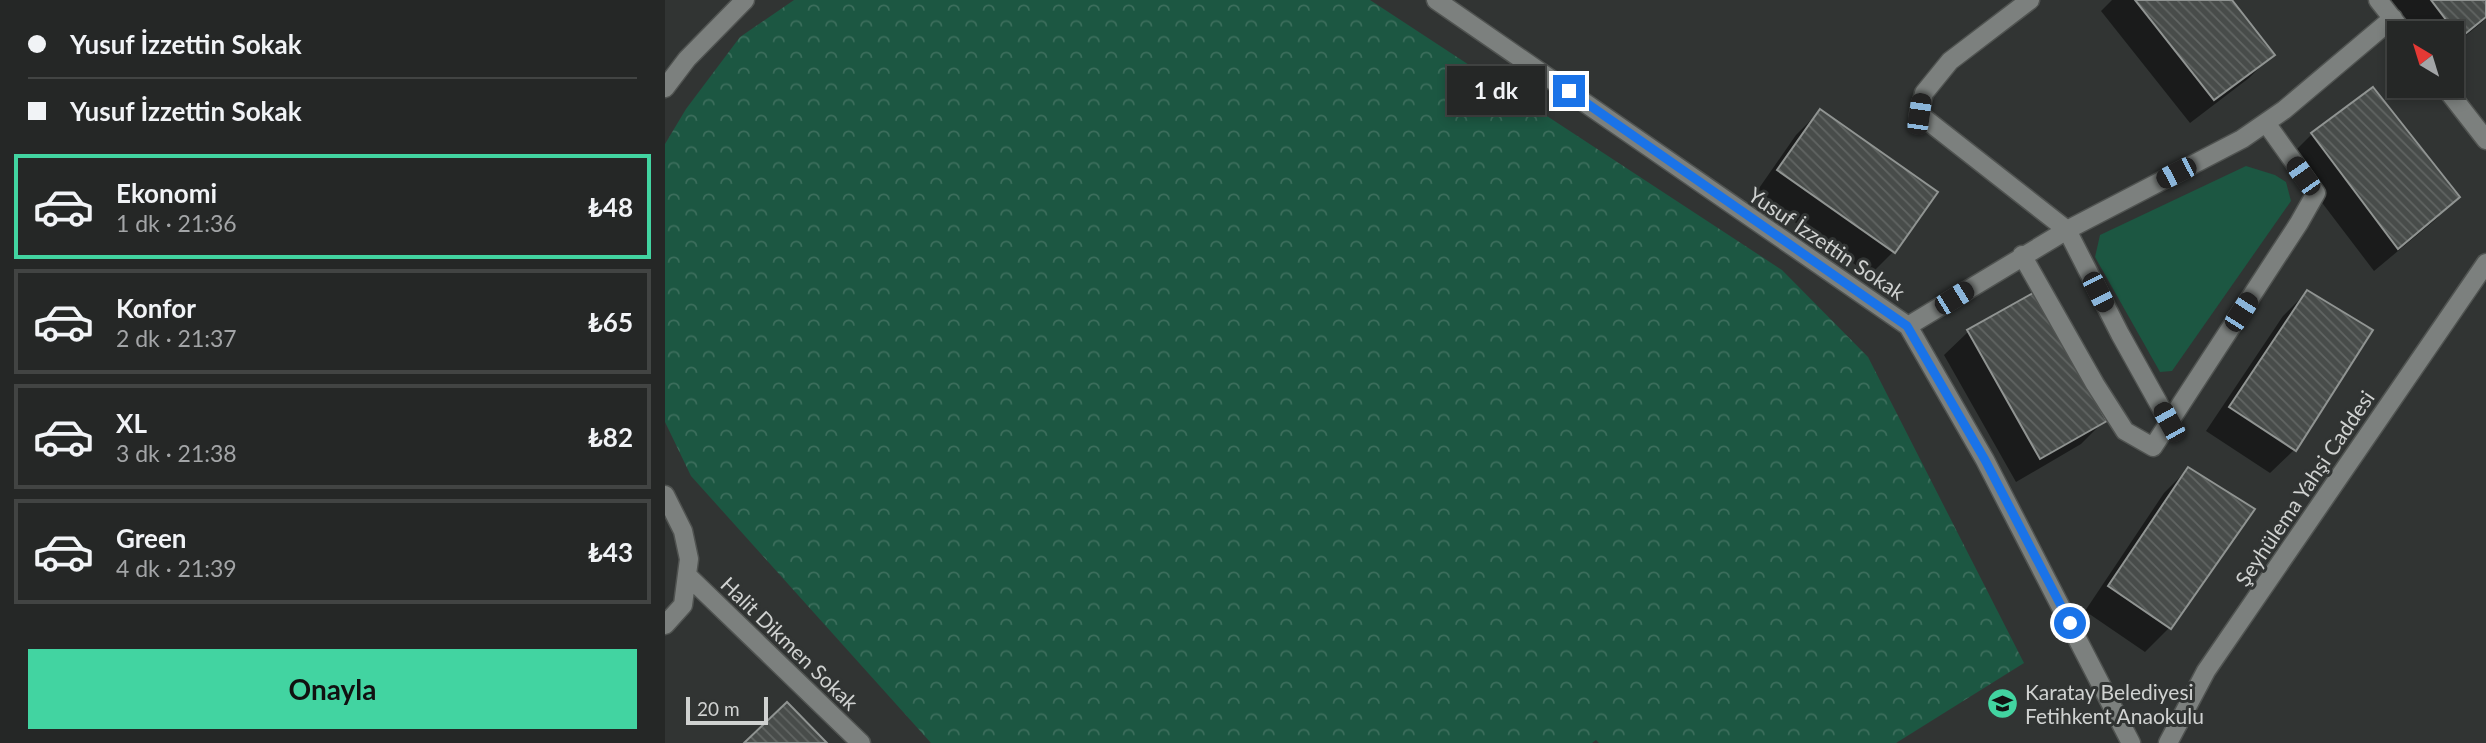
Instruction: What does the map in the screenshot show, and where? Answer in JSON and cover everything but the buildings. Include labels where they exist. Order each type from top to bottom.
[{"type":"street","points":[[665,88],[687,59],[745,0]]},
{"type":"street","name":"Yusuf İzzettin Sokak","points":[[1436,0],[1907,326],[1985,460],[2131,743]]},
{"type":"street","points":[[2030,0],[1950,61],[1924,93],[1919,114],[2067,230],[2169,422]]},
{"type":"street","points":[[2378,0],[2395,21]]},
{"type":"street","points":[[1907,326],[2022,255],[2242,139],[2266,123],[2393,18]]},
{"type":"street","points":[[2453,98],[2486,140]]},
{"type":"street","points":[[2022,255],[2095,384],[2125,430],[2153,447],[2316,194],[2266,123]]},
{"type":"street","name":"Şeyhülema Yahşi Caddesi","points":[[2168,743],[2206,671],[2486,263]]},
{"type":"street","points":[[665,495],[683,531],[689,559],[683,605],[665,625]]},
{"type":"street","name":"Halit Dikmen Sokak","points":[[688,576],[861,743]]},
{"type":"green space","points":[[794,0],[1370,0],[1782,270],[1868,357],[2024,663],[1896,743],[1599,743],[1596,740],[1592,743],[931,743],[691,476],[665,422],[665,144],[686,109],[740,37]]},
{"type":"green space","points":[[2246,166],[2275,175],[2286,182],[2291,201],[2172,371],[2160,372],[2095,257],[2100,235]]},
{"type":"place","name":"Karatay Belediyesi Fetihkent Anaokulu","points":[[2002,703]]},
{"type":"route","points":[[1569,91],[1907,326],[1985,460],[2070,623]]}]
